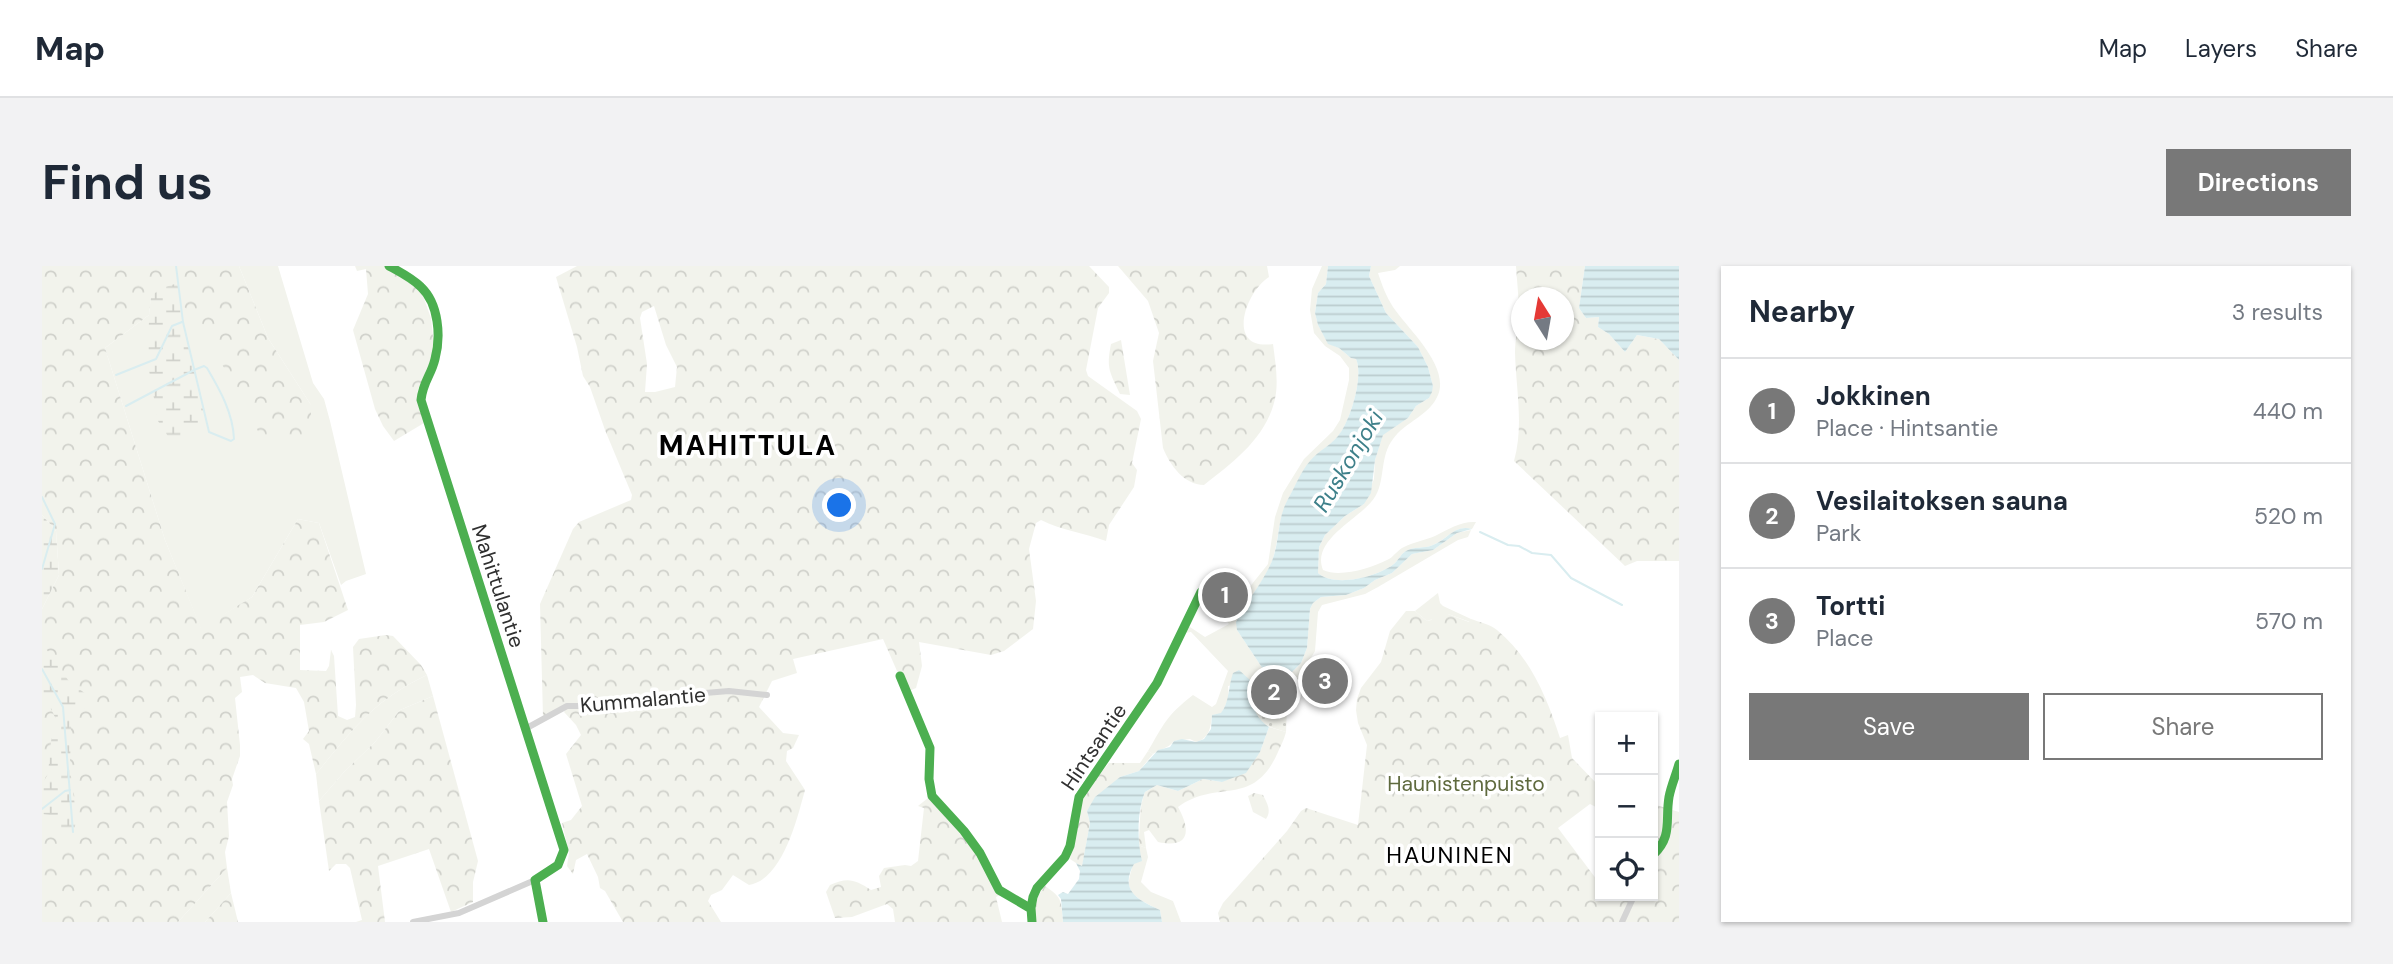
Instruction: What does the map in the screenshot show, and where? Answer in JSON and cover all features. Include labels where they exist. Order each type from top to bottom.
[{"type":"street","name":"Mahittulantie","points":[[389,266],[417,283],[431,303],[438,352],[432,371],[423,384],[421,400],[564,850],[563,859],[557,867],[535,880]]},
{"type":"street","name":"Hintsantie","points":[[1028,907],[1036,888],[1062,860],[1069,848],[1075,805],[1079,797],[1157,683],[1201,592]]},
{"type":"street","points":[[900,676],[930,748],[929,779],[932,796],[980,853],[999,890],[1028,907],[1032,922]]},
{"type":"street","name":"Kummalantie","points":[[525,729],[567,706],[601,706],[729,691],[767,695]]},
{"type":"street","points":[[1658,851],[1667,839],[1668,799],[1679,764]]},
{"type":"street","points":[[413,922],[459,913],[535,880],[544,922]]},
{"type":"street","points":[[1622,922],[1632,901]]},
{"type":"green space","points":[[42,266],[239,266],[268,338],[311,405],[311,434],[295,447],[259,433],[199,321],[180,303],[178,283],[151,297],[149,315],[105,348],[165,540],[201,628],[252,597],[298,519],[319,523],[348,610],[324,622],[300,625],[300,670],[326,671],[331,650],[334,656],[338,716],[347,720],[355,717],[353,647],[359,639],[393,636],[427,675],[392,695],[365,717],[316,774],[309,744],[303,739],[309,731],[304,702],[296,688],[265,683],[253,675],[240,677],[242,692],[235,698],[240,756],[227,802],[227,868],[178,922],[42,922],[42,609],[59,575],[56,531],[42,515]]},
{"type":"green space","points":[[239,266],[278,266],[313,383],[324,399],[366,574],[341,585],[319,523],[298,519],[252,597],[201,629],[165,540],[105,348],[149,315],[151,297],[178,283],[181,303],[199,320],[311,405],[268,338]]},
{"type":"green space","points":[[355,266],[385,266],[417,288],[431,318],[434,346],[432,360],[418,389],[417,398],[424,423],[394,441],[375,409],[353,330],[368,294],[366,269],[357,271]]},
{"type":"green space","points":[[577,266],[1089,266],[1109,287],[1109,293],[1098,308],[1086,370],[1088,376],[1137,411],[1141,419],[1132,463],[1137,470],[1134,487],[1109,525],[1106,541],[1041,520],[1036,523],[1029,549],[1036,601],[1033,629],[1004,651],[991,655],[919,642],[922,666],[916,688],[909,691],[883,639],[793,659],[797,673],[772,681],[759,707],[783,733],[799,735],[793,748],[787,751],[786,761],[805,790],[802,802],[787,846],[771,872],[749,885],[733,875],[722,890],[711,895],[708,901],[721,922],[623,922],[605,891],[600,888],[587,854],[576,860],[573,874],[567,866],[569,853],[562,823],[571,820],[582,806],[566,754],[581,735],[564,712],[566,708],[543,717],[540,604],[573,529],[579,522],[631,500],[632,495],[590,387],[583,376],[556,277]],"holes":[[[654,306],[666,345],[677,367],[675,387],[645,392],[647,364],[640,318],[642,312]]]},
{"type":"green space","points":[[1118,266],[1267,266],[1269,277],[1260,284],[1247,307],[1244,330],[1249,339],[1258,344],[1273,344],[1277,381],[1272,408],[1267,422],[1249,446],[1204,485],[1184,478],[1163,448],[1153,361],[1159,333],[1148,301]]},
{"type":"green space","points":[[1322,266],[1328,266],[1326,284],[1318,293],[1315,313],[1318,325],[1328,343],[1356,359],[1357,387],[1351,409],[1339,435],[1310,463],[1290,497],[1281,517],[1271,564],[1239,621],[1237,630],[1263,669],[1250,681],[1228,686],[1229,698],[1221,714],[1212,715],[1210,728],[1204,738],[1196,742],[1190,739],[1174,741],[1153,754],[1148,751],[1162,727],[1193,695],[1212,707],[1216,704],[1228,671],[1191,632],[1184,633],[1187,625],[1205,637],[1229,624],[1204,592],[1206,589],[1225,613],[1229,613],[1268,564],[1275,517],[1283,493],[1304,459],[1333,431],[1340,420],[1349,368],[1340,356],[1325,346],[1314,333],[1310,310],[1312,289]]},
{"type":"green space","points":[[1371,266],[1400,266],[1395,270],[1378,273],[1393,307],[1433,360],[1440,384],[1438,395],[1429,408],[1393,439],[1384,460],[1376,495],[1324,548],[1321,558],[1323,570],[1338,573],[1364,569],[1389,559],[1408,545],[1460,524],[1476,522],[1472,529],[1461,529],[1433,545],[1406,551],[1395,563],[1378,573],[1356,579],[1335,580],[1318,573],[1319,547],[1325,535],[1345,516],[1364,504],[1374,479],[1375,460],[1383,434],[1408,418],[1416,406],[1429,398],[1433,386],[1428,367],[1418,347],[1386,313],[1369,276]]},
{"type":"green space","points":[[1516,266],[1585,266],[1579,308],[1586,318],[1599,317],[1598,327],[1609,334],[1625,352],[1637,335],[1659,339],[1679,360],[1679,561],[1637,561],[1625,566],[1514,461],[1519,434],[1515,350],[1574,350],[1574,287],[1517,287]]},
{"type":"green space","points":[[178,283],[183,322],[207,422],[195,435],[182,439],[169,438],[158,421],[146,353],[151,297],[159,289]]},
{"type":"green space","points":[[1121,340],[1130,395],[1120,394],[1109,365],[1111,344]]},
{"type":"green space","points":[[42,515],[56,531],[59,575],[42,609]]},
{"type":"green space","points":[[1471,530],[1468,537],[1458,540],[1365,594],[1322,605],[1318,612],[1315,651],[1299,678],[1290,674],[1301,663],[1307,648],[1310,609],[1313,603],[1321,597],[1346,595],[1364,588],[1392,573],[1412,554],[1433,550],[1457,533]]},
{"type":"green space","points":[[1438,593],[1443,606],[1471,619],[1470,622],[1448,614],[1427,621],[1415,611]]},
{"type":"green space","name":"Haunistenpuisto","points":[[1406,611],[1415,611],[1427,621],[1437,614],[1448,614],[1469,622],[1471,619],[1488,625],[1497,630],[1519,653],[1543,694],[1560,738],[1568,735],[1572,758],[1595,782],[1595,806],[1590,804],[1558,828],[1595,877],[1595,901],[1658,901],[1658,806],[1679,812],[1679,922],[1220,922],[1218,913],[1223,903],[1287,831],[1301,811],[1306,808],[1358,825],[1367,745],[1358,723],[1357,699],[1361,688],[1381,662],[1390,631]]},
{"type":"green space","points":[[42,643],[68,680],[87,695],[89,705],[69,720],[70,769],[77,821],[71,838],[62,835],[57,816],[42,814],[42,784],[48,774],[51,741],[57,721],[42,691]]},
{"type":"green space","points":[[1279,673],[1299,678],[1287,706],[1286,732],[1259,720],[1253,704],[1254,692],[1263,676]]},
{"type":"green space","points":[[427,675],[433,696],[400,710],[375,742],[319,801],[316,774],[341,743],[378,706]]},
{"type":"green space","points":[[433,696],[478,861],[473,882],[473,902],[451,912],[429,849],[378,866],[385,922],[356,922],[362,920],[350,868],[346,864],[336,864],[329,871],[319,801],[375,742],[400,710]]},
{"type":"green space","points":[[1269,727],[1286,732],[1268,770],[1257,781],[1246,787],[1207,794],[1178,807],[1186,830],[1182,840],[1176,843],[1158,842],[1149,830],[1144,832],[1146,848],[1138,845],[1140,811],[1145,792],[1157,785],[1178,791],[1203,779],[1222,782],[1260,752]]},
{"type":"green space","points":[[1148,751],[1153,754],[1139,771],[1120,777],[1087,811],[1090,823],[1082,867],[1070,859],[1079,805],[1086,791],[1109,763],[1140,763]]},
{"type":"green space","points":[[1254,793],[1263,795],[1266,801],[1269,810],[1266,819],[1253,812],[1248,796]]},
{"type":"green space","points":[[928,798],[973,846],[1000,895],[996,897],[1002,922],[895,922],[893,909],[887,904],[852,917],[835,918],[826,892],[830,885],[851,880],[871,890],[881,887],[879,876],[884,868],[911,866],[918,861],[924,808],[918,806]]},
{"type":"green space","points":[[1138,845],[1146,848],[1148,857],[1141,882],[1151,892],[1173,901],[1181,922],[1162,922],[1160,910],[1136,897],[1131,891],[1130,878]]},
{"type":"green space","points":[[227,868],[231,893],[205,922],[178,922]]},
{"type":"green space","points":[[1045,886],[1060,901],[1063,922],[1035,922],[1036,903]]},
{"type":"green space","points":[[231,893],[238,922],[205,922]]},
{"type":"water","name":"Ruskonjoki","points":[[1328,266],[1371,266],[1369,276],[1386,313],[1418,347],[1428,367],[1433,386],[1429,398],[1416,406],[1408,418],[1383,435],[1375,460],[1371,493],[1364,504],[1345,516],[1325,535],[1319,547],[1318,573],[1335,580],[1368,576],[1388,568],[1409,549],[1433,545],[1456,531],[1472,529],[1457,533],[1433,550],[1412,554],[1392,573],[1364,588],[1346,595],[1321,597],[1313,603],[1310,609],[1307,648],[1301,663],[1290,674],[1263,676],[1255,690],[1255,710],[1269,727],[1260,752],[1246,773],[1222,782],[1203,779],[1178,791],[1157,785],[1145,792],[1140,808],[1139,826],[1142,861],[1134,864],[1129,881],[1130,888],[1138,898],[1160,910],[1162,922],[1063,922],[1061,899],[1058,895],[1063,892],[1068,894],[1079,879],[1080,871],[1076,863],[1082,866],[1090,823],[1087,811],[1095,797],[1120,777],[1139,771],[1158,750],[1170,747],[1174,741],[1182,739],[1196,742],[1204,739],[1211,729],[1212,715],[1221,713],[1224,708],[1233,673],[1239,670],[1250,680],[1263,669],[1237,630],[1236,622],[1272,561],[1284,506],[1307,465],[1335,440],[1343,429],[1357,387],[1356,359],[1328,344],[1315,313],[1318,293],[1326,284]]},
{"type":"water","points":[[1585,266],[1679,266],[1679,360],[1659,339],[1637,335],[1625,352],[1609,334],[1598,327],[1599,317],[1586,318],[1579,308]]},
{"type":"waterway","points":[[126,406],[194,370],[204,366],[225,402],[234,439],[231,441],[209,432],[183,322],[176,266]]},
{"type":"waterway","points":[[116,375],[156,359],[172,326],[182,322]]},
{"type":"waterway","points":[[42,497],[55,524],[42,569]]},
{"type":"waterway","points":[[1480,532],[1532,553],[1551,555],[1571,578],[1622,605]]},
{"type":"waterway","points":[[42,669],[63,707],[73,832]]},
{"type":"waterway","points":[[42,809],[70,790]]},
{"type":"traffic: fast","points":[[389,266],[421,287],[435,311],[437,350],[421,400],[564,850],[558,865],[535,880],[543,922]]},
{"type":"traffic: fast","points":[[1032,922],[1031,908],[1037,888],[1065,857],[1070,846],[1079,797],[1157,683],[1201,592]]},
{"type":"traffic: fast","points":[[900,676],[930,748],[929,779],[932,796],[980,853],[999,890],[1028,907]]},
{"type":"traffic: fast","points":[[1658,849],[1666,835],[1669,797],[1679,764]]},
{"type":"place","name":"Jokkinen","points":[[1225,595]]},
{"type":"place","name":"Tortti","points":[[1325,681]]},
{"type":"place","name":"Vesilaitoksen sauna","points":[[1274,692]]},
{"type":"district","name":"MAHITTULA","points":[[748,445]]},
{"type":"district","name":"HAUNINEN","points":[[1450,855]]}]
